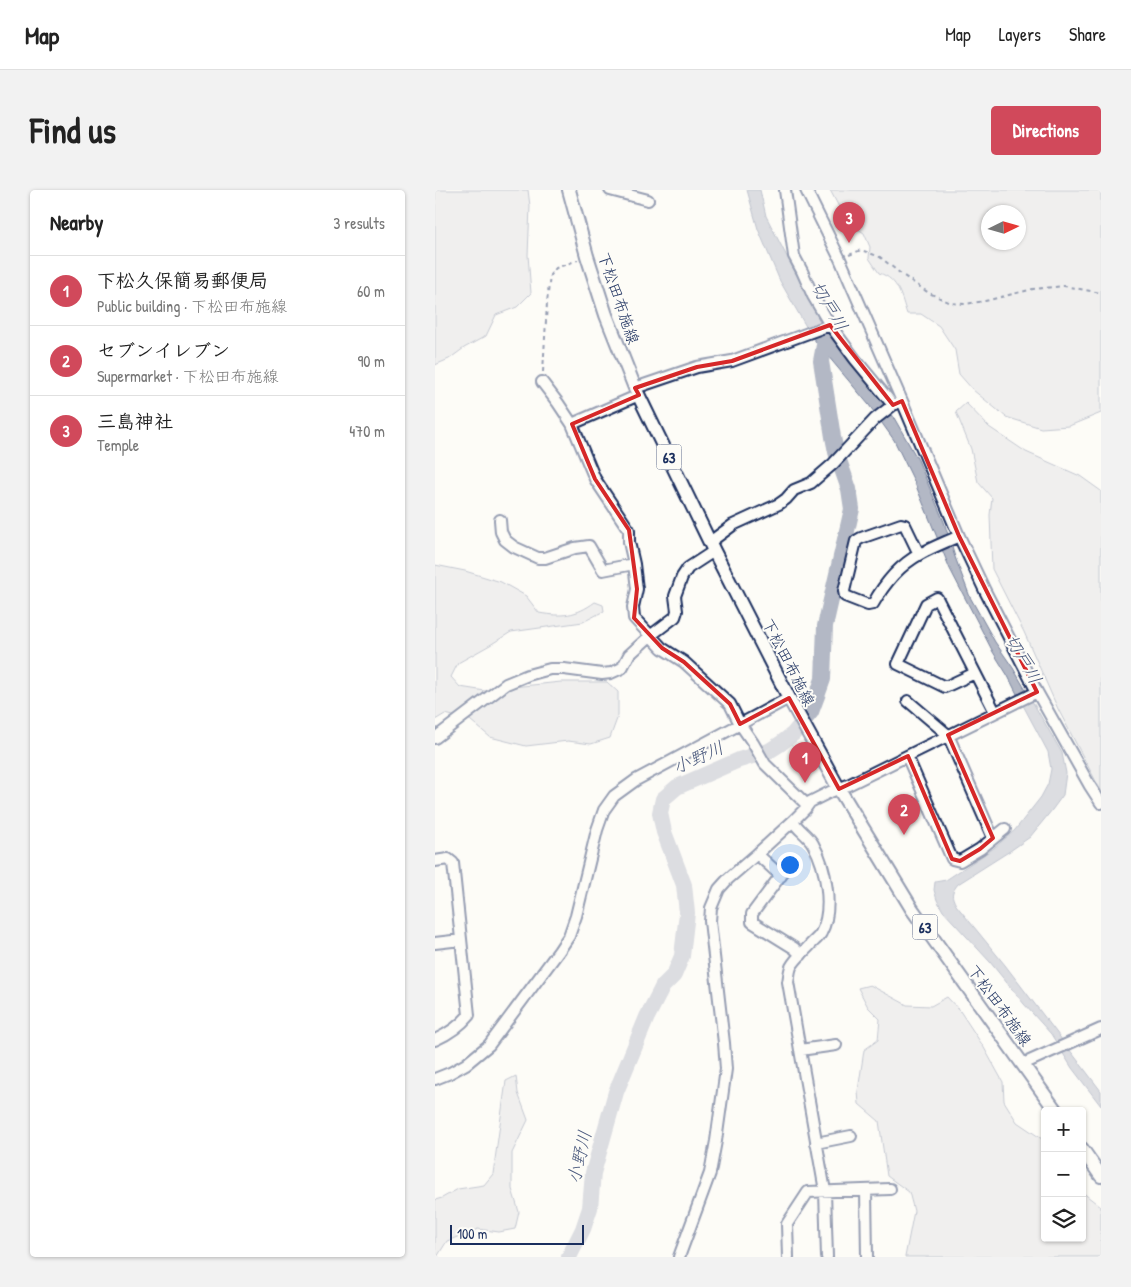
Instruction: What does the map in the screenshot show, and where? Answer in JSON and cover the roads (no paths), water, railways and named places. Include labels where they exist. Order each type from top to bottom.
[{"type":"main road","name":"下松田布施線","points":[[569,190],[606,315],[637,391],[712,546],[789,698],[839,789],[913,909],[1053,1107]]},
{"type":"main road","points":[[1084,1152],[1101,1176]]},
{"type":"street","points":[[610,190],[648,200]]},
{"type":"street","points":[[785,190],[794,256],[813,296],[830,325],[855,359],[895,405]]},
{"type":"street","points":[[806,190],[839,259],[895,405],[955,538],[985,592],[1035,694],[1101,803]]},
{"type":"street","points":[[572,424],[637,391],[697,366],[732,361],[830,325]]},
{"type":"street","points":[[542,382],[572,424],[595,479],[629,530],[629,542],[637,589],[633,607],[634,618],[662,648],[684,662],[730,704],[765,764],[807,805]]},
{"type":"street","points":[[435,738],[506,684],[527,675],[550,669],[602,674],[611,673],[622,668],[629,656],[650,636],[675,617],[677,611],[675,596],[681,577],[688,568],[733,525],[779,504],[794,490],[811,483],[833,464],[875,419],[895,405]]},
{"type":"street","points":[[500,520],[501,532],[505,540],[538,558],[545,558],[575,548],[589,546],[603,570],[634,564]]},
{"type":"street","points":[[919,554],[905,525],[901,524],[861,538],[856,541],[844,592],[845,596],[869,605],[873,604],[880,591],[901,567],[919,554],[955,538]]},
{"type":"street","points":[[975,674],[945,687],[897,664],[926,604],[937,598],[995,712]]},
{"type":"street","points":[[679,1257],[710,1173],[726,1068],[711,921],[711,908],[719,889],[793,821],[810,802],[1035,694]]},
{"type":"street","points":[[435,1079],[466,1064],[489,1045],[569,936],[576,916],[597,830],[604,810],[614,796],[636,780],[789,698]]},
{"type":"street","points":[[909,701],[948,735],[993,838]]},
{"type":"street","points":[[907,756],[952,859],[960,862],[1005,829]]},
{"type":"street","points":[[793,821],[813,844],[826,879],[828,908],[821,933],[791,966],[788,982],[825,1191],[827,1257]]},
{"type":"street","points":[[757,854],[781,876]]},
{"type":"street","points":[[435,861],[448,859],[453,863],[469,1014],[462,1024],[435,1040]]},
{"type":"street","points":[[792,860],[752,914],[752,922],[794,948],[801,955]]},
{"type":"street","points":[[435,943],[461,940]]},
{"type":"street","points":[[1023,1064],[1101,1030]]},
{"type":"street","points":[[800,1050],[836,1045]]},
{"type":"street","points":[[816,1143],[851,1136]]},
{"type":"street","points":[[788,1257],[787,1224],[808,1192],[890,1189]]},
{"type":"street","points":[[866,1190],[867,1257]]},
{"type":"waterway","name":"小野川","points":[[569,1257],[583,1229],[590,1208],[593,1173],[616,1092],[647,1017],[663,986],[674,975],[682,956],[687,913],[684,885],[664,832],[660,813],[663,799],[677,787],[739,760],[769,751],[780,744],[793,734],[811,712],[823,679],[825,626],[852,509],[849,489],[836,452],[833,437],[821,361],[825,340]]},
{"type":"place","name":"三島神社","points":[[849,243]]},
{"type":"place","name":"下松久保簡易郵便局","points":[[805,783]]},
{"type":"place","name":"セブンイレブン","points":[[904,835]]},
{"type":"water label","name":"切戸川","points":[[830,306]]},
{"type":"water label","name":"切戸川","points":[[1024,659]]}]
